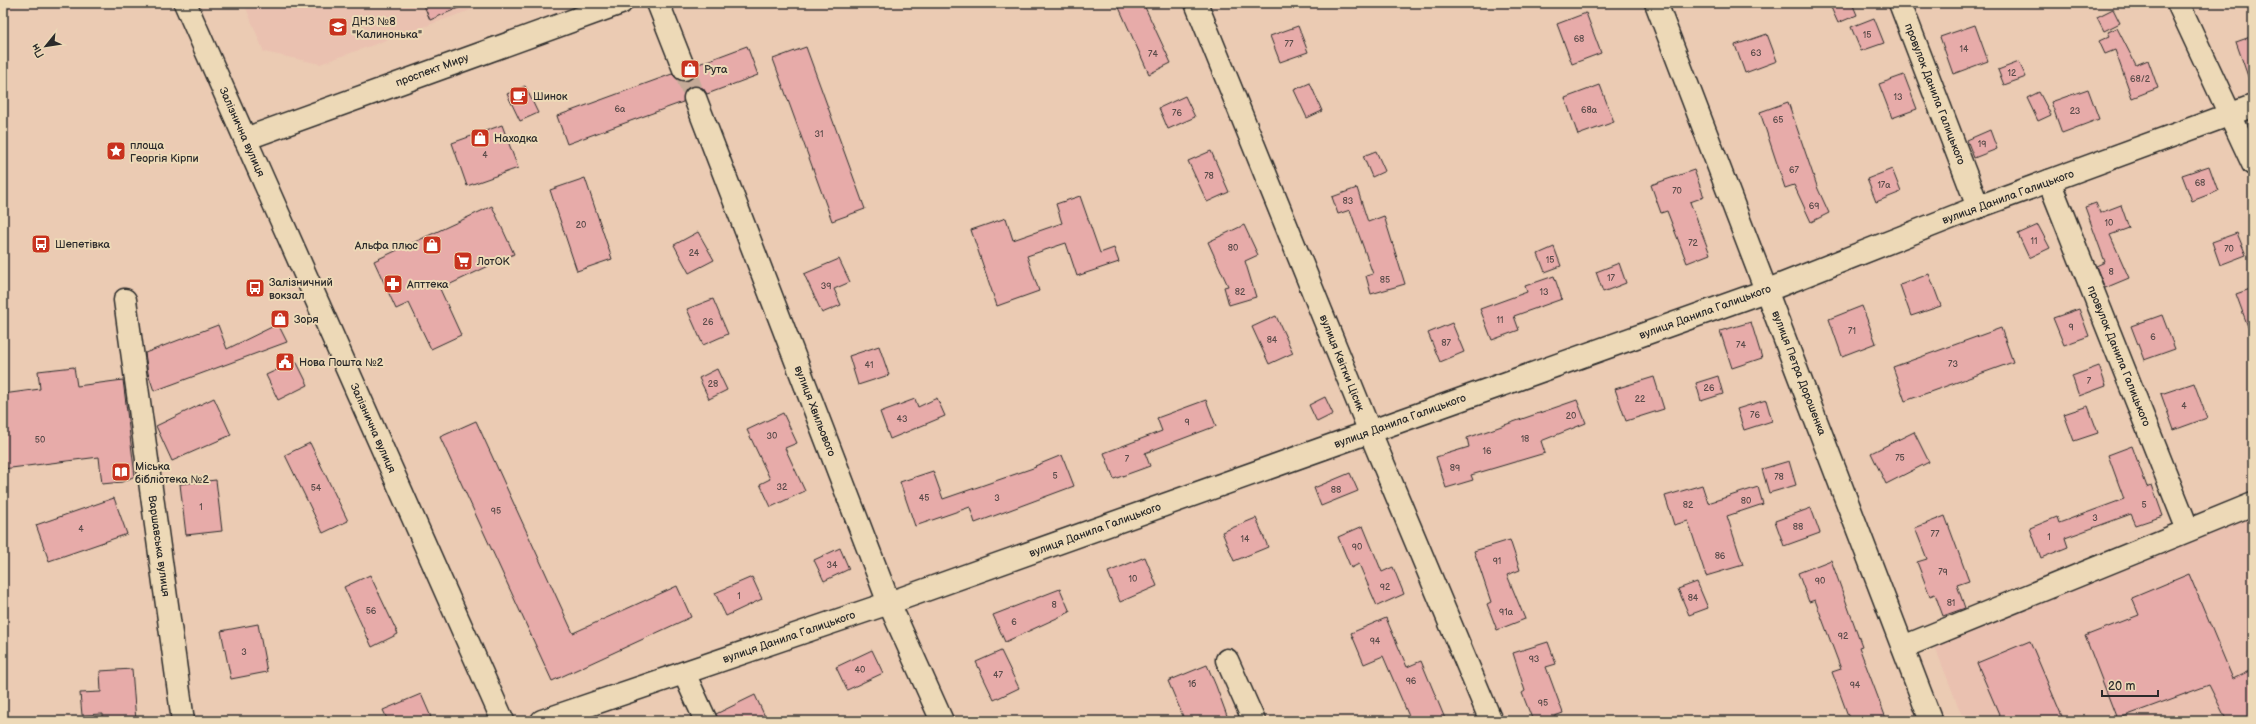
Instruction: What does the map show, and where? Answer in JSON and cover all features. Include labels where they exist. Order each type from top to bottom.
[{"type":"street","name":"Залізнична вулиця","points":[[185,3],[503,721]]},
{"type":"street","name":"проспект Миру","points":[[245,139],[621,3]]},
{"type":"street","points":[[658,3],[684,69]]},
{"type":"street","name":"вулиця Квітки Цісик","points":[[1196,3],[1370,432],[1491,721]]},
{"type":"street","name":"вулиця Петра Дорошенка","points":[[1656,3],[1768,290],[1931,721]]},
{"type":"street","name":"провулок Данила Галицького","points":[[1900,3],[1978,207]]},
{"type":"street","points":[[2178,3],[2253,164]]},
{"type":"street","name":"вулиця Хвильового","points":[[695,98],[889,603],[942,721]]},
{"type":"street","name":"вулиця Данила Галицького","points":[[542,721],[889,603],[1768,290],[1978,207],[2253,106]]},
{"type":"street","name":"провулок Данила Галицького","points":[[2049,182],[2188,530]]},
{"type":"street","name":"Варшавська вулиця","points":[[125,300],[183,721]]},
{"type":"street","points":[[1903,647],[2253,504]]},
{"type":"street","points":[[1227,660],[1254,721]]},
{"type":"street","points":[[684,673],[706,721]]},
{"type":"shaded area","points":[[3,3],[29,3],[3,13]]},
{"type":"shaded area","name":"ДНЗ №8 \"Калинонька\"","points":[[244,3],[490,3],[320,64],[264,52]]},
{"type":"shaded area","points":[[2253,513],[2253,721],[1964,721],[1935,647]]},
{"type":"building","points":[[423,3],[470,3],[430,20]]},
{"type":"building","points":[[1117,3],[1143,3],[1171,63],[1149,74]]},
{"type":"building","points":[[1829,3],[1852,3],[1857,15],[1838,23]]},
{"type":"building","points":[[2113,9],[2120,23],[2104,31],[2097,17]]},
{"type":"building","points":[[1586,13],[1601,53],[1572,64],[1557,24]]},
{"type":"building","points":[[1874,18],[1884,43],[1861,51],[1851,27]]},
{"type":"building","points":[[1975,25],[1988,61],[1953,74],[1940,37]]},
{"type":"building","points":[[1298,26],[1308,52],[1280,62],[1270,36]]},
{"type":"building","points":[[2117,28],[2136,65],[2148,60],[2158,88],[2132,98],[2115,50],[2105,54],[2099,41],[2110,36],[2108,32]]},
{"type":"building","points":[[1767,34],[1777,61],[1745,73],[1735,45]]},
{"type":"building","points":[[2253,36],[2253,85],[2251,85],[2236,42]]},
{"type":"building","points":[[747,46],[758,75],[707,94],[703,88],[691,86],[685,90],[683,102],[567,144],[557,116],[672,74],[677,79],[688,81],[694,76],[696,65]]},
{"type":"building","points":[[806,47],[865,209],[832,221],[773,59]]},
{"type":"building","points":[[2019,62],[2026,77],[2004,85],[1998,70]]},
{"type":"building","points":[[1904,75],[1917,109],[1892,118],[1879,84]]},
{"type":"building","points":[[1310,83],[1322,111],[1307,118],[1294,90]]},
{"type":"building","points":[[1600,85],[1614,122],[1578,135],[1565,98]]},
{"type":"building","points":[[525,86],[538,113],[520,121],[507,94]]},
{"type":"building","points":[[2088,89],[2099,119],[2062,133],[2051,102]]},
{"type":"building","points":[[2039,92],[2051,115],[2038,121],[2027,98]]},
{"type":"building","points":[[1185,96],[1195,117],[1168,129],[1159,108]]},
{"type":"building","points":[[1788,102],[1818,189],[1829,213],[1811,222],[1794,185],[1785,188],[1760,112]]},
{"type":"building","points":[[502,125],[518,168],[467,186],[452,143]]},
{"type":"building","points":[[1990,130],[1997,149],[1974,158],[1967,140]]},
{"type":"building","points":[[1211,151],[1229,192],[1207,202],[1188,161]]},
{"type":"building","points":[[1376,151],[1385,171],[1372,177],[1363,156]]},
{"type":"building","points":[[2209,166],[2218,191],[2192,201],[2182,175]]},
{"type":"building","points":[[1892,169],[1901,192],[1876,202],[1867,179]]},
{"type":"building","points":[[1694,170],[1704,197],[1690,202],[1710,254],[1687,263],[1667,211],[1661,213],[1651,185]]},
{"type":"building","points":[[585,178],[612,259],[577,271],[550,190]]},
{"type":"building","points":[[1357,188],[1368,222],[1384,216],[1405,284],[1371,294],[1366,276],[1373,274],[1350,210],[1338,214],[1332,197]]},
{"type":"building","points":[[1080,196],[1100,253],[1114,248],[1119,262],[1077,276],[1066,243],[1027,256],[1039,291],[997,306],[971,230],[1006,218],[1013,240],[1062,223],[1056,204]]},
{"type":"building","points":[[2096,203],[2100,213],[2121,205],[2129,228],[2110,235],[2129,278],[2105,288],[2096,266],[2105,262],[2085,207]]},
{"type":"building","points":[[492,206],[514,254],[440,289],[461,335],[431,349],[409,303],[396,309],[374,261]]},
{"type":"building","points":[[1244,225],[1258,255],[1245,261],[1256,297],[1229,305],[1224,287],[1228,286],[1208,242]]},
{"type":"building","points":[[2038,225],[2050,248],[2029,258],[2018,234]]},
{"type":"building","points":[[698,232],[714,260],[689,273],[674,245]]},
{"type":"building","points":[[2237,233],[2246,255],[2220,265],[2212,242]]},
{"type":"building","points":[[1554,247],[1561,266],[1545,272],[1538,254]]},
{"type":"building","points":[[839,259],[850,282],[834,289],[841,305],[822,313],[804,274]]},
{"type":"building","points":[[1619,263],[1626,283],[1603,292],[1596,272]]},
{"type":"building","points":[[1929,274],[1941,306],[1911,316],[1900,285]]},
{"type":"building","points":[[1554,276],[1562,299],[1514,316],[1519,330],[1492,340],[1480,309],[1527,292],[1525,286]]},
{"type":"building","points":[[2253,288],[2253,335],[2251,335],[2236,294]]},
{"type":"building","points":[[713,299],[728,334],[703,345],[687,309]]},
{"type":"building","points":[[1862,306],[1876,343],[1842,356],[1829,319]]},
{"type":"building","points":[[2079,309],[2089,336],[2064,345],[2053,318]]},
{"type":"building","points":[[2162,315],[2175,349],[2144,360],[2131,326]]},
{"type":"building","points":[[1276,316],[1293,353],[1269,364],[1252,327]]},
{"type":"building","points":[[1751,322],[1762,358],[1732,368],[1720,331]]},
{"type":"building","points":[[1452,323],[1464,352],[1440,362],[1428,333]]},
{"type":"building","points":[[278,324],[287,342],[154,391],[148,373],[145,353],[218,325],[227,349]]},
{"type":"building","points":[[2001,328],[2013,362],[1905,401],[1893,367]]},
{"type":"building","points":[[879,346],[889,375],[858,385],[849,356]]},
{"type":"building","points":[[296,361],[308,385],[278,400],[266,375]]},
{"type":"building","points":[[2099,366],[2106,386],[2079,396],[2072,376]]},
{"type":"building","points":[[74,367],[77,386],[123,380],[135,476],[122,482],[102,484],[99,457],[3,469],[3,394],[40,389],[38,371]]},
{"type":"building","points":[[717,369],[727,390],[709,399],[699,378]]},
{"type":"building","points":[[1718,376],[1723,394],[1701,401],[1696,383]]},
{"type":"building","points":[[1654,377],[1664,409],[1626,421],[1615,389]]},
{"type":"building","points":[[2194,383],[2207,418],[2174,430],[2161,394]]},
{"type":"building","points":[[1325,397],[1333,414],[1317,422],[1309,405]]},
{"type":"building","points":[[214,398],[231,435],[172,461],[156,426]]},
{"type":"building","points":[[937,398],[945,416],[890,439],[880,412],[915,399],[918,407]]},
{"type":"building","points":[[1206,400],[1216,426],[1145,453],[1150,466],[1114,479],[1104,453],[1162,431],[1157,418]]},
{"type":"building","points":[[1577,400],[1586,423],[1541,441],[1545,453],[1471,475],[1473,480],[1446,488],[1436,457],[1469,447],[1467,438]]},
{"type":"building","points":[[1766,400],[1772,421],[1744,430],[1737,409]]},
{"type":"building","points":[[2088,406],[2098,433],[2074,441],[2064,414]]},
{"type":"building","points":[[783,413],[797,443],[785,448],[805,491],[771,507],[760,484],[770,479],[747,430]]},
{"type":"building","points":[[476,421],[573,633],[677,586],[691,617],[552,681],[440,437]]},
{"type":"building","points":[[1914,432],[1929,462],[1886,484],[1871,453]]},
{"type":"building","points":[[310,443],[348,521],[323,533],[285,455]]},
{"type":"building","points":[[2132,446],[2147,487],[2152,485],[2163,516],[2136,525],[2131,514],[2065,538],[2068,547],[2041,558],[2030,528],[2057,517],[2059,523],[2124,499],[2108,455]]},
{"type":"building","points":[[1062,455],[1074,486],[975,523],[970,507],[915,526],[900,482],[933,471],[943,499],[1036,467],[1035,466]]},
{"type":"building","points":[[1789,461],[1796,485],[1769,493],[1762,469]]},
{"type":"building","points":[[1350,473],[1358,491],[1321,506],[1314,488]]},
{"type":"building","points":[[216,480],[222,531],[186,535],[180,484]]},
{"type":"building","points":[[1702,485],[1708,503],[1758,487],[1763,504],[1727,516],[1743,565],[1706,576],[1688,521],[1674,525],[1665,496]]},
{"type":"building","points":[[114,498],[127,534],[49,561],[36,525]]},
{"type":"building","points":[[1811,508],[1820,533],[1784,546],[1775,521]]},
{"type":"building","points":[[1945,516],[1969,581],[1957,585],[1965,608],[1943,616],[1935,594],[1930,596],[1917,562],[1927,559],[1915,528]]},
{"type":"building","points":[[1256,518],[1268,547],[1234,561],[1222,532]]},
{"type":"building","points":[[1363,526],[1382,572],[1393,567],[1404,594],[1377,606],[1359,564],[1351,568],[1338,537]]},
{"type":"building","points":[[1510,540],[1520,570],[1507,575],[1525,619],[1497,630],[1487,604],[1491,602],[1474,551]]},
{"type":"building","points":[[840,548],[849,569],[824,581],[814,560]]},
{"type":"building","points":[[1145,557],[1157,586],[1120,602],[1108,572]]},
{"type":"building","points":[[1831,560],[1862,646],[1859,647],[1887,721],[1850,721],[1832,672],[1841,669],[1815,600],[1809,602],[1798,573]]},
{"type":"building","points":[[2189,574],[2233,679],[2253,669],[2253,721],[2227,721],[2209,685],[2117,719],[2085,636],[2139,615],[2132,598]]},
{"type":"building","points":[[370,575],[398,634],[372,647],[344,587]]},
{"type":"building","points":[[752,577],[762,599],[726,616],[715,593]]},
{"type":"building","points":[[1697,582],[1708,608],[1689,615],[1678,589]]},
{"type":"building","points":[[1060,589],[1070,612],[1005,642],[993,615]]},
{"type":"building","points":[[1386,618],[1407,667],[1421,661],[1446,721],[1411,721],[1383,656],[1364,664],[1351,633]]},
{"type":"building","points":[[258,624],[267,672],[231,679],[221,631]]},
{"type":"building","points":[[2030,641],[2064,721],[2002,721],[1977,663]]},
{"type":"building","points":[[1548,642],[1556,664],[1546,667],[1563,713],[1541,721],[1533,721],[1522,693],[1525,691],[1513,653]]},
{"type":"building","points":[[872,650],[883,673],[847,690],[836,667]]},
{"type":"building","points":[[1001,651],[1019,688],[994,700],[976,662]]},
{"type":"building","points":[[1207,665],[1229,721],[1185,721],[1168,681]]},
{"type":"building","points":[[132,669],[136,721],[103,721],[103,714],[82,715],[80,693],[101,692],[100,671]]},
{"type":"building","points":[[421,694],[431,717],[422,721],[388,721],[383,710]]},
{"type":"building","points":[[755,695],[767,721],[718,721],[716,714]]},
{"type":"tunnel","points":[[684,69],[695,98]]},
{"type":"place","name":"ДНЗ №8 \"Калинонька\"","points":[[338,27]]},
{"type":"place","name":"Рута","points":[[690,69]]},
{"type":"place","name":"Шинок","points":[[519,96]]},
{"type":"place","name":"Находка","points":[[480,138]]},
{"type":"place","name":"площа Георгія Кірпи","points":[[116,151]]},
{"type":"place","name":"Шепетівка","points":[[41,244]]},
{"type":"place","name":"Альфа плюс","points":[[432,245]]},
{"type":"place","name":"ЛотОК","points":[[463,261]]},
{"type":"place","name":"Апттека","points":[[393,284]]},
{"type":"place","name":"Залізничний вокзал","points":[[255,288]]},
{"type":"place","name":"Зоря","points":[[280,319]]},
{"type":"place","name":"Нова Пошта №2","points":[[285,362]]},
{"type":"place","name":"Міська бібліотека №2","points":[[121,472]]}]
